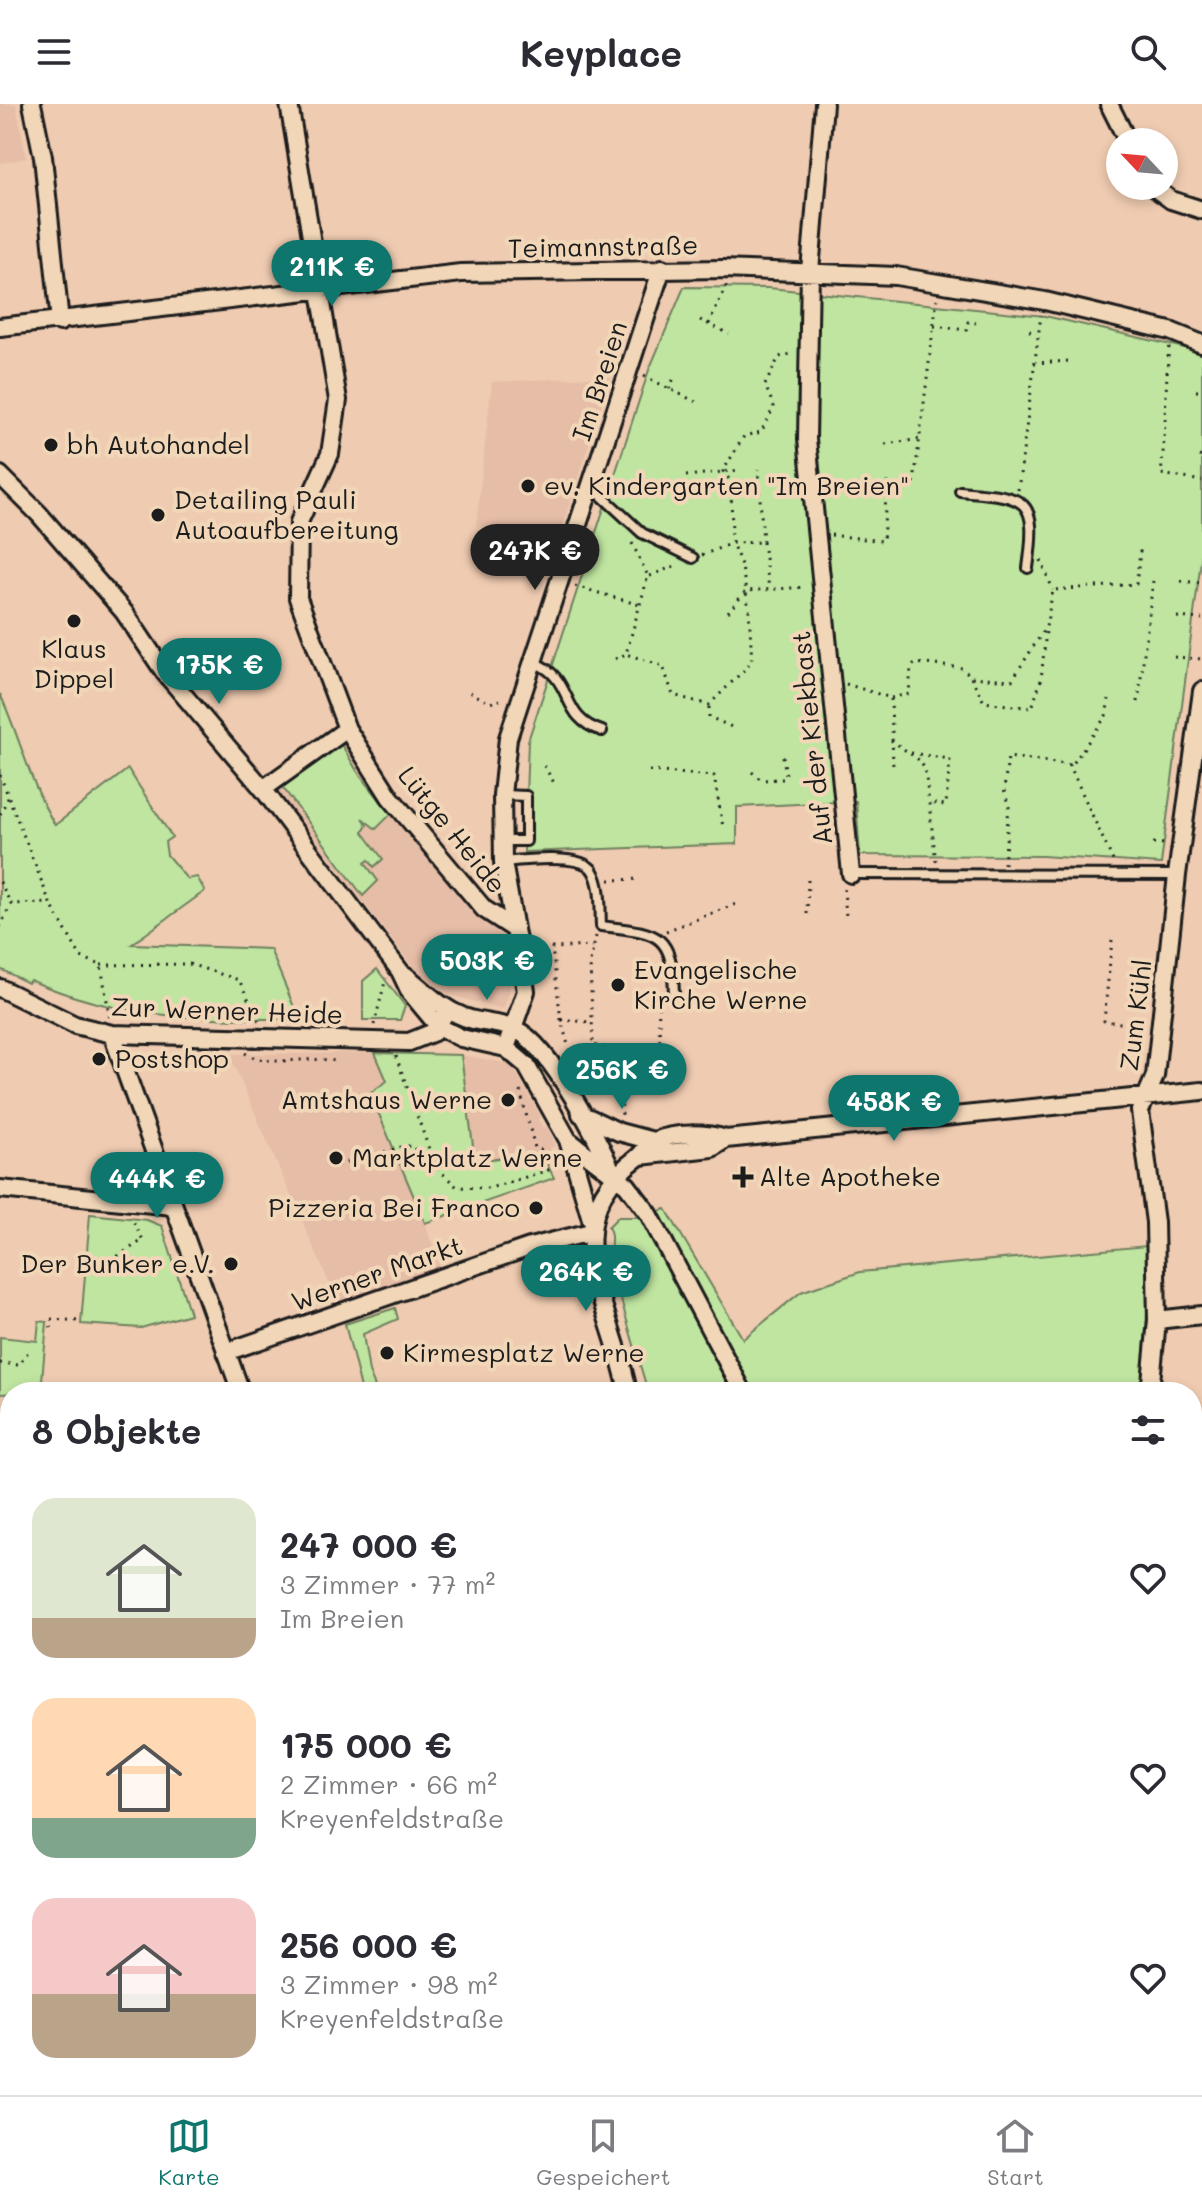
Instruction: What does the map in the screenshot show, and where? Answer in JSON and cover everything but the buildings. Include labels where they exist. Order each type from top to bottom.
[{"type":"street","points":[[32,104],[43,157],[60,322]]},
{"type":"street","name":"Lütge Heide","points":[[289,104],[338,400],[330,454],[299,522],[298,598],[347,729],[390,797],[484,909],[513,928],[526,991],[506,1048]]},
{"type":"street","name":"Auf der Kiekbast","points":[[824,104],[810,271],[807,439],[831,680],[846,880]]},
{"type":"street","points":[[1109,104],[1121,128]]},
{"type":"street","points":[[1171,200],[1202,210]]},
{"type":"street","name":"Im Breien","points":[[513,928],[503,862],[501,817],[508,738],[662,268]]},
{"type":"street","name":"Teimannstraße","points":[[0,327],[461,273],[733,269],[896,276],[1045,301],[1170,331],[1202,344]]},
{"type":"street","points":[[0,475],[94,576],[165,673],[263,789],[396,965],[410,992],[439,1027],[461,1038],[506,1048],[526,1065],[568,1140],[591,1226],[592,1260],[625,1382]]},
{"type":"street","name":"Zum Kühl","points":[[1151,1382],[1157,1320],[1155,1222],[1140,1111],[1155,1076],[1177,875],[1202,691]]},
{"type":"street","points":[[263,789],[347,729]]},
{"type":"street","points":[[396,965],[447,1010],[467,1019],[514,1028],[534,1040],[547,1055],[602,1148],[614,1176]]},
{"type":"street","name":"Zur Werner Heide","points":[[0,988],[75,1025],[112,1034],[409,1042],[439,1027]]},
{"type":"street","points":[[439,1027],[447,1010]]},
{"type":"street","points":[[112,1034],[237,1382]]},
{"type":"street","points":[[581,1114],[619,1132],[653,1141],[710,1134],[726,1139],[1202,1091]]},
{"type":"street","points":[[640,1156],[712,1148],[726,1139]]},
{"type":"street","points":[[568,1140],[627,1185],[649,1214],[738,1382]]},
{"type":"street","points":[[591,1226],[604,1188],[653,1141]]},
{"type":"street","points":[[0,1189],[173,1206]]},
{"type":"street","name":"Werner Markt","points":[[226,1352],[591,1226]]},
{"type":"street","points":[[1157,1320],[1202,1315]]},
{"type":"lane","points":[[591,486],[642,533],[693,558]]},
{"type":"lane","points":[[960,491],[1017,497],[1030,513],[1032,537],[1028,568]]},
{"type":"lane","points":[[533,662],[551,669],[581,722],[602,731]]},
{"type":"lane","points":[[502,795],[526,796],[526,841],[502,841]]},
{"type":"lane","points":[[501,817],[526,818]]},
{"type":"lane","points":[[503,862],[578,860],[592,867],[597,880],[601,926],[655,935],[673,956],[674,993]]},
{"type":"lane","name":"Auf der Kiekbast","points":[[846,880],[1003,873],[1177,875]]},
{"type":"path","points":[[709,324],[733,269]]},
{"type":"path","points":[[914,483],[939,283]]},
{"type":"path","points":[[1017,497],[1037,332],[1045,301]]},
{"type":"path","points":[[700,320],[729,334]]},
{"type":"path","points":[[934,326],[967,330],[968,322],[976,323]]},
{"type":"path","points":[[1029,331],[1037,332]]},
{"type":"path","points":[[1170,331],[1164,398],[1168,413],[1161,474],[1202,481]]},
{"type":"path","points":[[723,471],[744,436],[761,432],[774,407],[765,385],[779,357],[807,350]]},
{"type":"path","points":[[1034,363],[1069,361]]},
{"type":"path","points":[[644,376],[696,402]]},
{"type":"path","points":[[669,389],[675,376]]},
{"type":"path","points":[[1196,391],[1202,391]]},
{"type":"path","points":[[885,444],[921,439]]},
{"type":"path","points":[[758,469],[769,589]]},
{"type":"path","points":[[686,476],[740,470]]},
{"type":"path","points":[[723,471],[731,482],[732,543],[746,591],[752,662],[709,705],[709,717],[732,727]]},
{"type":"path","points":[[815,533],[883,541],[887,481]]},
{"type":"path","points":[[831,680],[891,698],[909,694],[911,667],[916,663],[963,668],[984,702],[1032,708],[1041,680],[1053,590],[1032,537]]},
{"type":"path","points":[[732,543],[763,542]]},
{"type":"path","points":[[1053,590],[1136,584],[1141,545]]},
{"type":"path","points":[[626,654],[648,576]]},
{"type":"path","points":[[559,581],[640,605]]},
{"type":"path","points":[[1138,702],[1153,581]]},
{"type":"path","points":[[1181,581],[1202,583]]},
{"type":"path","points":[[728,612],[746,591],[821,587]]},
{"type":"path","points":[[1177,617],[1202,619]]},
{"type":"path","points":[[971,677],[1012,680],[1046,627]]},
{"type":"path","points":[[615,659],[626,654],[663,666],[673,695],[709,705]]},
{"type":"path","points":[[1174,657],[1202,659]]},
{"type":"path","points":[[470,692],[490,703],[500,700]]},
{"type":"path","points":[[891,698],[893,768]]},
{"type":"path","points":[[1003,873],[1009,807],[1004,790],[1008,757],[1072,765],[1106,716],[1109,699]]},
{"type":"path","points":[[891,740],[910,753],[925,769],[938,874]]},
{"type":"path","points":[[752,772],[761,780],[783,779],[786,775],[782,751]]},
{"type":"path","points":[[910,753],[950,759],[946,805],[928,803]]},
{"type":"path","points":[[1069,764],[1120,875]]},
{"type":"path","points":[[544,766],[556,786]]},
{"type":"path","points":[[649,771],[714,776],[723,827]]},
{"type":"path","points":[[0,775],[50,903],[81,957],[101,965],[189,964],[239,980],[267,1038]]},
{"type":"path","points":[[0,814],[8,798]]},
{"type":"path","points":[[597,880],[640,879]]},
{"type":"path","points":[[807,914],[808,880]]},
{"type":"path","points":[[846,880],[846,917]]},
{"type":"path","points":[[0,882],[11,904]]},
{"type":"path","points":[[11,904],[50,903]]},
{"type":"path","points":[[0,927],[11,904]]},
{"type":"path","points":[[655,935],[736,904]]},
{"type":"path","points":[[601,926],[593,946],[593,1045],[620,1050],[660,1049],[658,996],[674,993]]},
{"type":"path","points":[[1112,940],[1104,1021],[1161,1028]]},
{"type":"path","points":[[581,1078],[564,1040],[552,948],[593,946]]},
{"type":"path","points":[[101,965],[112,1034]]},
{"type":"path","points":[[370,1040],[396,965]]},
{"type":"path","points":[[561,1020],[592,1022]]},
{"type":"path","points":[[392,1041],[401,1077],[435,1166],[457,1187],[490,1188],[555,1168]]},
{"type":"path","points":[[620,1050],[623,1122]]},
{"type":"path","points":[[264,1061],[300,1057],[335,1061]]},
{"type":"path","points":[[518,1082],[530,1139],[535,1148],[549,1152]]},
{"type":"path","points":[[338,1165],[413,1146],[426,1167],[435,1166]]},
{"type":"path","points":[[104,1265],[143,1240],[131,1221],[130,1201]]},
{"type":"path","points":[[51,1328],[51,1320],[80,1321]]},
{"type":"path","points":[[0,1369],[0,1363],[19,1365],[31,1348]]},
{"type":"shaded area","points":[[0,104],[16,104],[26,158],[0,163]]},
{"type":"shaded area","name":"ev. Kindergarten \"Im Breien\"","points":[[611,376],[560,533],[476,525],[492,382]]},
{"type":"shaded area","points":[[332,730],[346,742],[360,768],[485,921],[506,940],[501,945],[509,975],[508,997],[503,1009],[449,995],[416,971],[268,778]]},
{"type":"shaded area","name":"Marktplatz Werne","points":[[375,1053],[387,1082],[370,1093],[425,1223],[443,1277],[342,1312],[229,1054]]},
{"type":"shaded area","points":[[461,1055],[511,1064],[541,1117],[538,1119],[543,1128],[547,1126],[555,1144],[543,1156],[475,1161]]},
{"type":"green space","points":[[684,287],[769,288],[1045,316],[1202,352],[1202,553],[1161,864],[1042,856],[860,855],[856,801],[737,807],[737,844],[524,852],[528,741],[649,370]]},
{"type":"green space","points":[[0,694],[55,825],[128,769],[172,837],[165,842],[167,855],[187,879],[197,877],[205,891],[132,944],[270,949],[299,1019],[229,1019],[129,1010],[63,993],[30,980],[28,983],[0,969]]},
{"type":"green space","points":[[340,742],[357,771],[391,814],[376,829],[362,818],[367,825],[363,832],[383,859],[374,867],[369,860],[365,863],[378,881],[363,896],[281,785]]},
{"type":"green space","points":[[377,969],[405,1006],[400,1020],[363,1020],[363,981]]},
{"type":"green space","points":[[375,1053],[461,1055],[475,1161],[535,1154],[543,1156],[554,1178],[425,1223],[370,1093],[387,1081]]},
{"type":"green space","points":[[666,1209],[743,1339],[801,1292],[860,1272],[1147,1246],[1147,1314],[1142,1382],[645,1382],[619,1291],[608,1227],[618,1217],[639,1217]]},
{"type":"green space","points":[[90,1214],[147,1220],[162,1226],[190,1314],[141,1328],[81,1324]]},
{"type":"green space","points":[[395,1308],[398,1319],[363,1334],[373,1382],[360,1382],[345,1324]]},
{"type":"green space","points":[[39,1321],[47,1322],[42,1382],[0,1382],[0,1337],[37,1341]]},
{"type":"place","name":"bh Autohandel","points":[[51,445]]},
{"type":"place","name":"ev. Kindergarten \"Im Breien\"","points":[[528,486]]},
{"type":"place","name":"Detailing Pauli Autoaufbereitung","points":[[158,515]]},
{"type":"place","name":"Klaus Dippel","points":[[74,621]]},
{"type":"place","name":"Evangelische Kirche Werne","points":[[618,985]]},
{"type":"place","name":"Postshop","points":[[99,1059]]},
{"type":"place","name":"Amtshaus Werne","points":[[508,1100]]},
{"type":"place","name":"Marktplatz Werne","points":[[336,1158]]},
{"type":"place","name":"Alte Apotheke","points":[[743,1177]]},
{"type":"place","name":"Pizzeria Bei Franco","points":[[536,1208]]},
{"type":"place","name":"Der Bunker e.V.","points":[[231,1264]]},
{"type":"place","name":"Kirmesplatz Werne","points":[[387,1353]]}]
